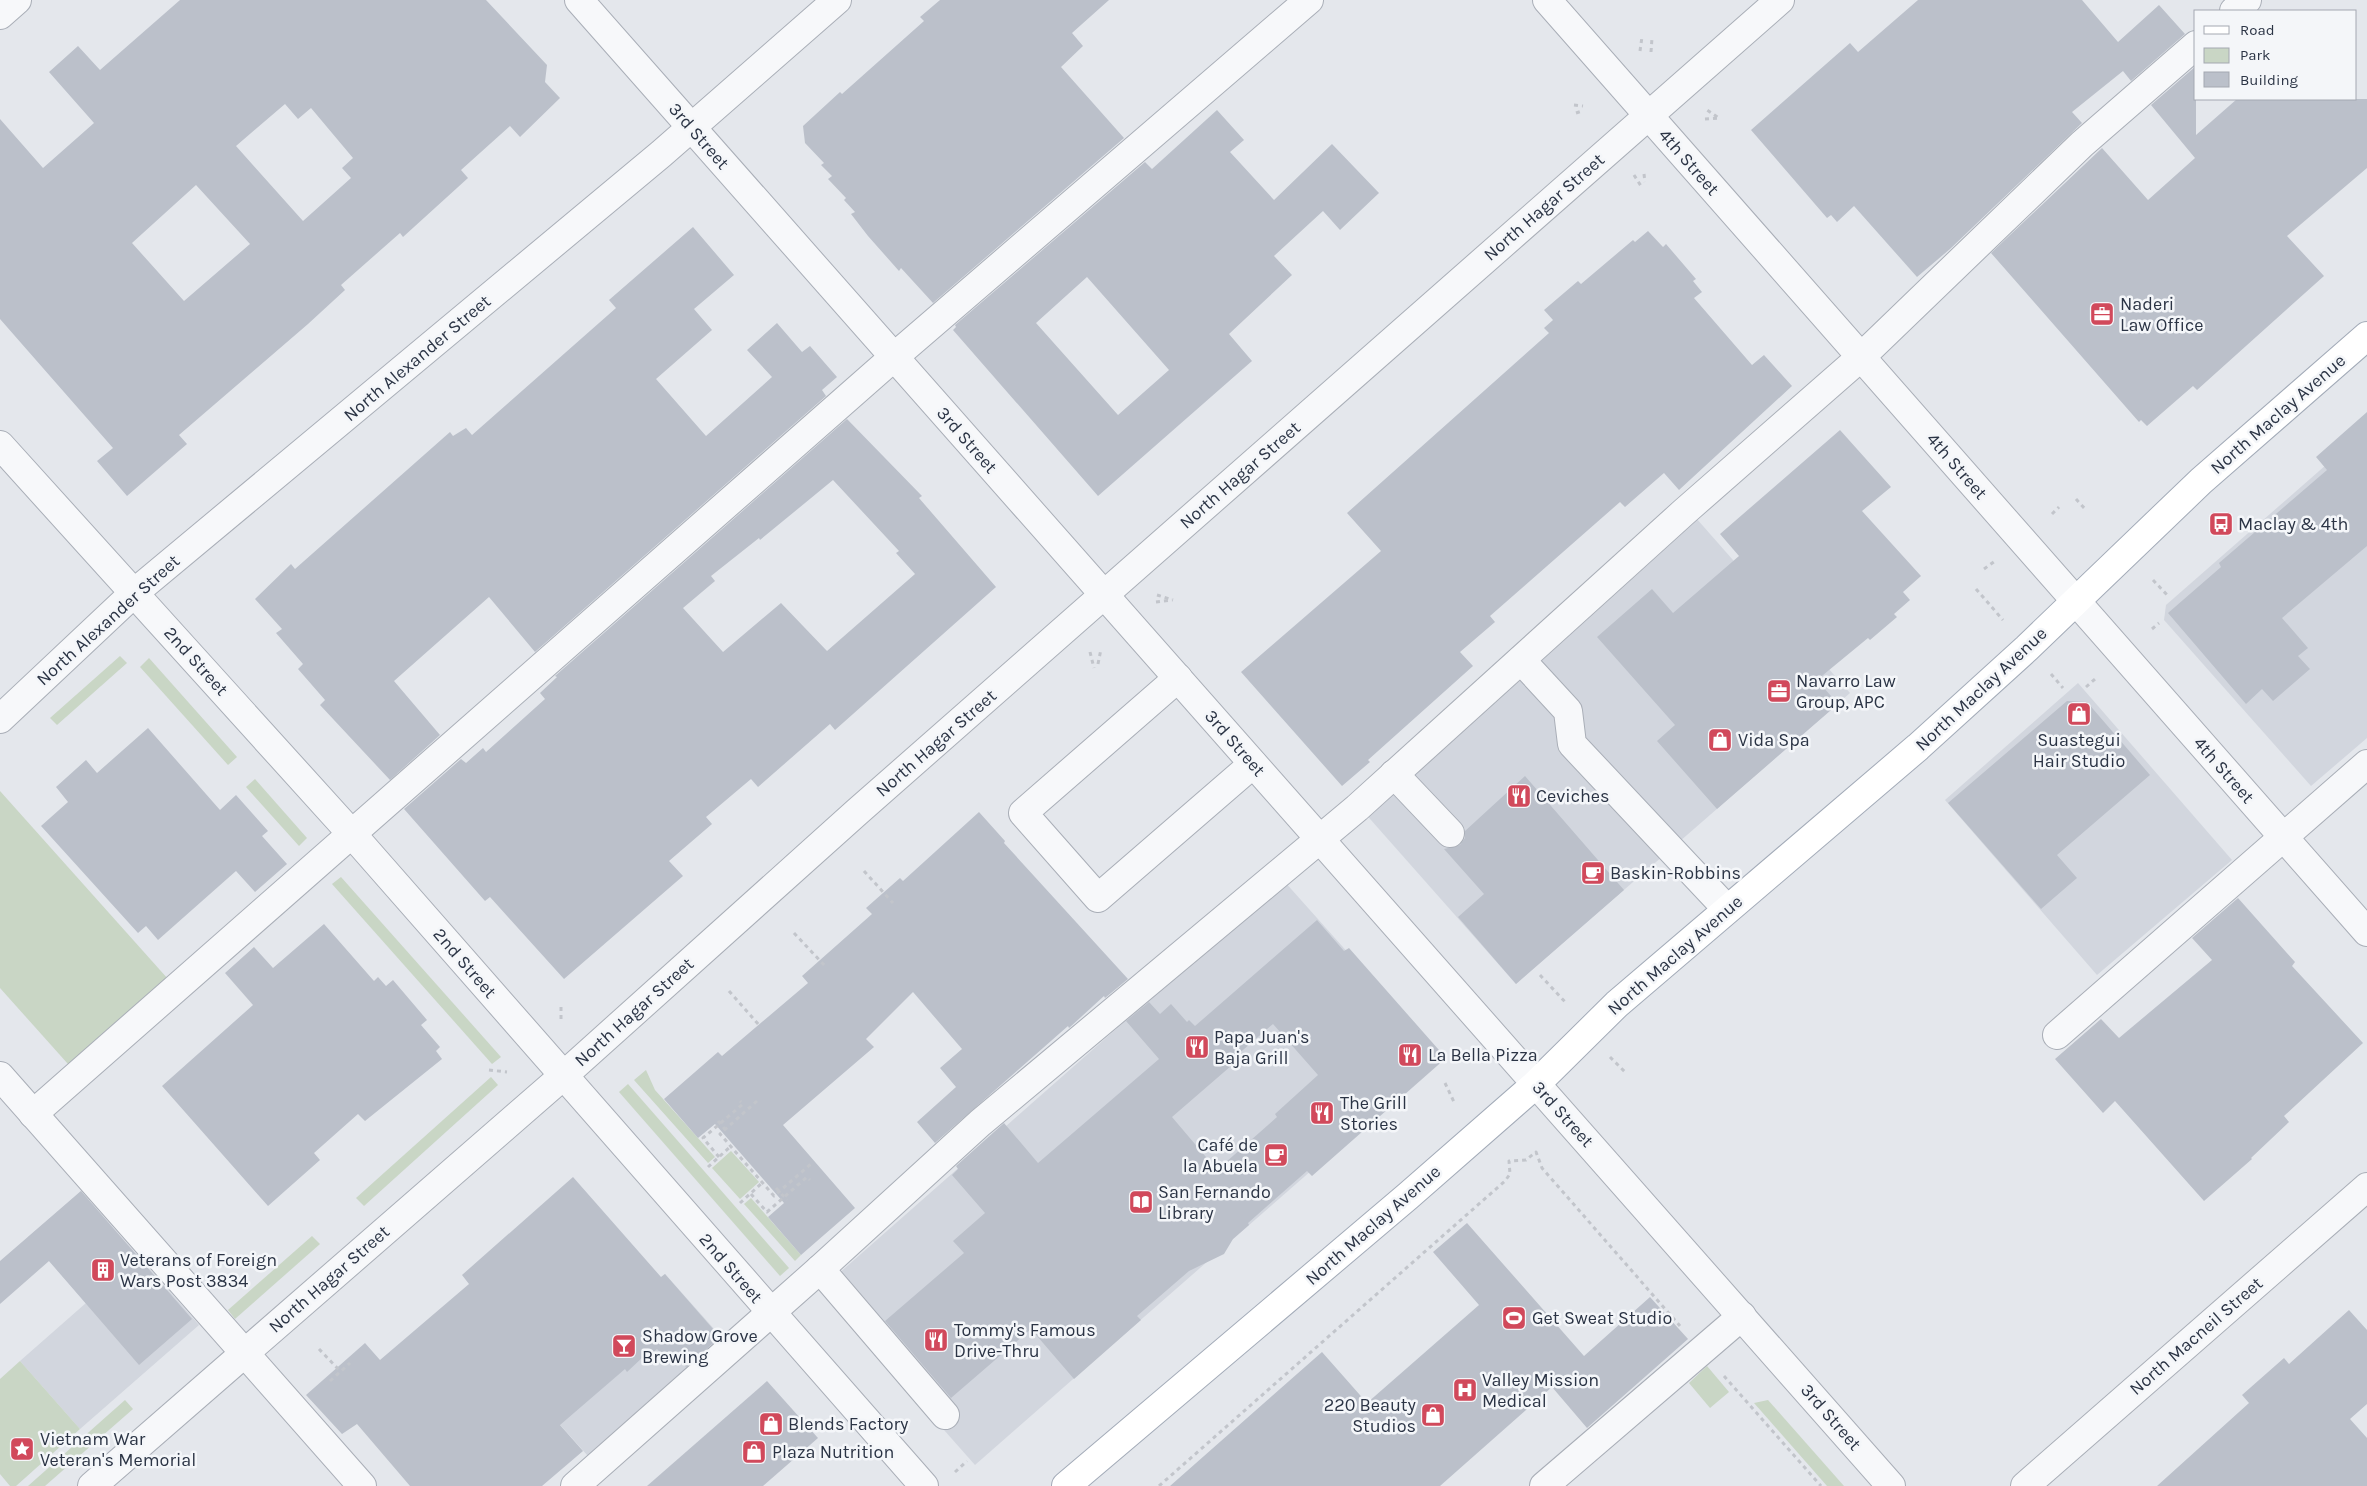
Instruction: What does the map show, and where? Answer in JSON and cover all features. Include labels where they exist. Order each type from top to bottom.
[{"type":"main road","name":"North Maclay Avenue","points":[[1066,1486],[1536,1084],[1617,1004],[1918,747],[2076,601],[2201,481],[2367,336]]},
{"type":"street","points":[[0,15],[17,0]]},
{"type":"street","name":"3rd Street","points":[[579,0],[1891,1486]]},
{"type":"street","name":"North Alexander Street","points":[[0,719],[134,593],[692,128],[837,0]]},
{"type":"street","points":[[33,1114],[894,357],[1309,0]]},
{"type":"street","name":"4th Street","points":[[1547,0],[2367,932]]},
{"type":"street","name":"North Hagar Street","points":[[92,1486],[562,1076],[1104,595],[1780,0]]},
{"type":"street","points":[[2235,10],[2247,0]]},
{"type":"street","points":[[575,1486],[820,1269],[980,1123],[1320,840],[1684,512],[1861,357],[2082,144],[2194,47]]},
{"type":"street","name":"2nd Street","points":[[0,445],[351,833],[562,1076],[924,1486]]},
{"type":"street","points":[[1521,660],[1568,711],[1572,744],[1727,910]]},
{"type":"street","points":[[1178,678],[1024,813],[1098,898],[1253,764]]},
{"type":"street","points":[[2057,1035],[2367,764]]},
{"type":"street","points":[[1394,774],[1450,833]]},
{"type":"street","points":[[0,1076],[362,1486]]},
{"type":"street","name":"North Macneil Street","points":[[2025,1486],[2367,1186]]},
{"type":"street","points":[[820,1269],[945,1415]]},
{"type":"street","points":[[1544,1486],[1742,1316]]},
{"type":"path","points":[[1640,51],[1642,36]]},
{"type":"path","points":[[1651,52],[1652,38]]},
{"type":"path","points":[[1574,105],[1583,106]]},
{"type":"path","points":[[1704,108],[1718,118],[1705,118]]},
{"type":"path","points":[[1576,113],[1582,111]]},
{"type":"path","points":[[1644,174],[1645,182]]},
{"type":"path","points":[[1634,175],[1641,186]]},
{"type":"path","points":[[2076,500],[2086,510]]},
{"type":"path","points":[[2052,514],[2059,507]]},
{"type":"path","points":[[1984,569],[1995,561]]},
{"type":"path","points":[[2153,580],[2169,597]]},
{"type":"path","points":[[1976,589],[2003,620]]},
{"type":"path","points":[[1153,593],[1173,600],[1153,603]]},
{"type":"path","points":[[2152,629],[2158,623]]},
{"type":"path","points":[[1089,649],[1094,668]]},
{"type":"path","points":[[1098,664],[1101,649]]},
{"type":"path","points":[[2051,674],[2063,688]]},
{"type":"path","points":[[2086,687],[2095,679]]},
{"type":"path","points":[[864,871],[893,903]]},
{"type":"path","points":[[794,933],[825,966]]},
{"type":"path","points":[[1540,975],[1567,1004]]},
{"type":"path","points":[[729,992],[759,1025]]},
{"type":"path","points":[[562,1007],[562,1024]]},
{"type":"path","points":[[1608,1055],[1626,1074]]},
{"type":"path","points":[[489,1070],[507,1072]]},
{"type":"path","points":[[1445,1082],[1454,1102]]},
{"type":"path","points":[[719,1157],[703,1138],[743,1104],[740,1101]]},
{"type":"path","points":[[757,1101],[720,1134],[762,1183],[774,1196],[812,1163]]},
{"type":"path","points":[[719,1123],[728,1133]]},
{"type":"path","points":[[708,1167],[731,1146]]},
{"type":"path","points":[[1159,1486],[1505,1181],[1510,1174],[1509,1161],[1526,1160],[1536,1152],[1542,1168],[1821,1486]]},
{"type":"path","points":[[751,1194],[767,1212],[807,1177],[810,1180]]},
{"type":"path","points":[[740,1203],[762,1183]]},
{"type":"path","points":[[776,1188],[784,1199]]},
{"type":"path","points":[[319,1348],[341,1372]]},
{"type":"path","points":[[330,1381],[350,1363]]},
{"type":"path","points":[[953,1474],[967,1461]]},
{"type":"shaded area","points":[[2367,429],[2367,738],[2311,786],[2164,620],[2166,605]]},
{"type":"shaded area","points":[[1696,518],[1850,693],[1516,984],[1363,811]]},
{"type":"shaded area","points":[[2078,683],[2232,860],[2097,975],[1945,800]]},
{"type":"shaded area","points":[[1284,881],[1441,1057],[975,1465],[820,1290]]},
{"type":"shaded area","points":[[81,1191],[199,1325],[80,1429],[20,1361],[86,1303],[28,1237]]},
{"type":"shaded area","points":[[665,1274],[723,1339],[588,1456],[530,1391]]},
{"type":"green space","points":[[120,656],[127,663],[57,725],[50,718]]},
{"type":"green space","points":[[149,658],[237,757],[228,765],[140,667]]},
{"type":"green space","points":[[255,779],[307,838],[299,846],[246,787]]},
{"type":"green space","points":[[0,791],[168,979],[68,1064],[0,988]]},
{"type":"green space","points":[[341,877],[501,1057],[492,1064],[332,884]]},
{"type":"green space","points":[[646,1070],[655,1090],[715,1157],[708,1163],[634,1080]]},
{"type":"green space","points":[[491,1077],[498,1085],[364,1206],[356,1198]]},
{"type":"green space","points":[[628,1084],[789,1268],[780,1276],[619,1092]]},
{"type":"green space","points":[[731,1151],[759,1182],[740,1199],[712,1168]]},
{"type":"green space","points":[[751,1198],[801,1255],[795,1261],[744,1204]]},
{"type":"green space","points":[[312,1236],[320,1244],[235,1319],[228,1310]]},
{"type":"green space","points":[[20,1361],[80,1429],[16,1486],[10,1486],[0,1474],[0,1379]]},
{"type":"green space","points":[[1707,1366],[1729,1392],[1710,1408],[1689,1383]]},
{"type":"green space","points":[[125,1400],[133,1409],[45,1486],[28,1486]]},
{"type":"green space","points":[[1768,1400],[1844,1486],[1827,1486],[1754,1403]]},
{"type":"building","points":[[180,0],[486,0],[547,65],[545,82],[560,98],[520,137],[510,126],[461,170],[468,178],[403,237],[400,233],[341,285],[345,290],[179,435],[187,444],[127,496],[97,461],[113,448],[0,319],[0,119],[43,168],[94,123],[49,72],[78,46],[100,70]],"holes":[[[285,104],[298,119],[311,108],[353,158],[342,168],[351,178],[303,221],[236,146]],[[196,185],[250,244],[184,301],[132,243]]]},
{"type":"building","points":[[940,0],[1109,0],[1072,33],[1083,46],[1061,67],[1124,138],[933,303],[901,268],[899,271],[851,214],[855,212],[844,200],[846,198],[828,179],[832,176],[821,165],[824,163],[805,143],[803,126],[924,21],[920,17]]},
{"type":"building","points":[[1918,0],[2082,0],[2118,42],[2159,5],[2185,34],[2131,81],[2123,71],[2072,112],[2082,123],[1950,249],[1917,277],[1854,206],[1837,222],[1831,215],[1827,218],[1751,130],[1850,43],[1858,52]]},
{"type":"building","points":[[2194,68],[2196,135],[2236,100],[2367,99],[2367,168],[2287,236],[2324,276],[2197,390],[2193,386],[2147,426],[2141,420],[2139,422],[1991,253],[2102,148],[2148,200],[2195,158],[2151,105]]},
{"type":"building","points":[[1217,110],[1244,140],[1230,152],[1274,200],[1332,144],[1379,193],[1340,230],[1323,211],[1274,256],[1292,275],[1229,334],[1252,361],[1098,496],[953,330],[956,327],[955,325],[1145,162],[1152,169]],"holes":[[[1087,277],[1169,370],[1118,415],[1036,323]]]},
{"type":"building","points":[[693,227],[734,275],[694,309],[712,330],[656,379],[706,436],[772,377],[747,350],[777,323],[802,352],[810,346],[837,377],[822,390],[826,396],[535,652],[489,597],[394,681],[440,735],[390,780],[320,705],[325,700],[298,669],[303,664],[276,633],[282,629],[255,599],[291,564],[295,569],[450,432],[453,436],[466,428],[472,435],[616,308],[609,300]]},
{"type":"building","points":[[1648,231],[1663,247],[1666,244],[1696,279],[1693,281],[1702,292],[1694,298],[1752,365],[1764,355],[1792,386],[1679,490],[1664,473],[1625,507],[1620,502],[1490,616],[1495,622],[1460,652],[1473,666],[1368,760],[1370,762],[1342,786],[1241,672],[1381,551],[1347,513],[1549,333],[1544,328],[1553,320],[1544,310],[1578,281],[1581,284],[1633,240],[1635,242]]},
{"type":"building","points":[[2367,412],[2367,546],[2282,618],[2308,648],[2298,656],[2310,669],[2273,701],[2262,689],[2246,704],[2168,613],[2221,567],[2219,563],[2327,470],[2316,457]]},
{"type":"building","points":[[847,419],[922,496],[919,498],[996,587],[835,730],[830,724],[758,787],[751,779],[706,817],[712,824],[669,861],[683,876],[564,979],[490,897],[485,901],[404,809],[461,759],[466,763],[483,748],[486,752],[545,699],[540,693],[557,677],[555,676]],"holes":[[[833,480],[899,551],[896,553],[915,574],[827,651],[781,603],[723,652],[683,608],[715,581],[711,576],[759,538],[760,540]]]},
{"type":"building","points":[[1840,430],[1891,487],[1862,511],[1921,576],[1903,592],[1910,600],[1894,614],[1897,617],[1817,680],[1838,704],[1717,809],[1657,741],[1675,725],[1597,637],[1652,589],[1673,613],[1739,556],[1720,534]]},
{"type":"building","points":[[2067,701],[2087,702],[2150,775],[2057,855],[2077,878],[2041,909],[1948,803]]},
{"type":"building","points":[[148,728],[220,810],[236,795],[268,831],[262,836],[287,864],[255,892],[236,871],[158,940],[146,926],[138,933],[41,826],[68,802],[56,787],[86,760],[97,773]]},
{"type":"building","points":[[1525,776],[1624,890],[1516,984],[1458,917],[1484,894],[1444,849],[1460,845],[1465,838],[1465,831]]},
{"type":"building","points":[[979,812],[1005,841],[1004,843],[1128,979],[1105,998],[1104,996],[1069,1028],[1068,1026],[935,1143],[917,1122],[956,1087],[940,1068],[962,1049],[913,992],[866,1039],[874,1047],[783,1125],[855,1208],[801,1255],[768,1217],[784,1203],[715,1124],[698,1138],[664,1099],[718,1052],[722,1056],[808,983],[802,976],[872,914],[866,908],[900,878],[903,881]]},
{"type":"building","points":[[2238,898],[2295,962],[2292,966],[2363,1043],[2284,1116],[2289,1122],[2252,1159],[2204,1201],[2115,1101],[2103,1113],[2055,1059],[2101,1019],[2119,1038],[2212,960],[2192,938]]},
{"type":"building","points":[[1317,920],[1344,951],[1349,948],[1446,1058],[1312,1176],[1307,1171],[1248,1223],[1249,1225],[1233,1239],[1224,1254],[1189,1271],[1137,1316],[1141,1320],[1074,1379],[1031,1329],[951,1398],[885,1321],[964,1253],[953,1241],[985,1213],[952,1175],[958,1169],[956,1166],[1004,1123],[1038,1163],[1159,1059],[1126,1021],[1149,1002],[1160,1014],[1171,1004],[1187,1022],[1189,1020],[1195,1026]],"holes":[[[1273,1024],[1318,1075],[1275,1114],[1277,1117],[1217,1170],[1172,1117],[1231,1066],[1228,1063]]]},
{"type":"building","points":[[324,924],[374,981],[378,977],[386,986],[393,980],[427,1020],[421,1025],[440,1047],[436,1051],[442,1059],[365,1121],[358,1114],[314,1153],[320,1160],[268,1206],[162,1086],[253,1005],[225,973],[254,947],[273,968]]},
{"type":"building","points":[[573,1177],[661,1277],[665,1274],[720,1337],[686,1367],[677,1356],[669,1362],[657,1349],[645,1359],[643,1357],[627,1372],[625,1369],[560,1425],[583,1451],[542,1486],[410,1486],[357,1424],[342,1434],[306,1395],[365,1343],[380,1360],[469,1284],[462,1275]]},
{"type":"building","name":"Veterans of Foreign Wars Post 3834","points":[[81,1191],[192,1319],[139,1365],[49,1261],[0,1304],[0,1261]]},
{"type":"building","points":[[1467,1223],[1584,1356],[1650,1297],[1688,1339],[1587,1428],[1552,1387],[1440,1486],[1170,1486],[1322,1352],[1367,1403],[1479,1305],[1433,1252]]},
{"type":"building","points":[[2349,1310],[2367,1330],[2367,1404],[2350,1419],[2367,1438],[2367,1486],[2157,1486],[2249,1403],[2242,1395],[2284,1358],[2289,1364]]},
{"type":"building","points":[[767,1381],[818,1438],[763,1486],[647,1486]]},
{"type":"place","name":"Naderi Law Office","points":[[2102,314]]},
{"type":"place","name":"Maclay & 4th","points":[[2221,524]]},
{"type":"place","name":"Navarro Law Group, APC","points":[[1779,691]]},
{"type":"place","name":"Suastegui Hair Studio","points":[[2079,714]]},
{"type":"place","name":"Vida Spa","points":[[1720,740]]},
{"type":"place","name":"Ceviches","points":[[1519,796]]},
{"type":"place","name":"Baskin-Robbins","points":[[1593,873]]},
{"type":"place","name":"Papa Juan's Baja Grill","points":[[1197,1047]]},
{"type":"place","name":"La Bella Pizza","points":[[1410,1055]]},
{"type":"place","name":"The Grill Stories","points":[[1322,1113]]},
{"type":"place","name":"Café de la Abuela","points":[[1276,1155]]},
{"type":"place","name":"San Fernando Library","points":[[1141,1202]]},
{"type":"place","name":"Veterans of Foreign Wars Post 3834","points":[[103,1270]]},
{"type":"place","name":"Get Sweat Studio","points":[[1514,1318]]},
{"type":"place","name":"Tommy's Famous Drive-Thru","points":[[936,1340]]},
{"type":"place","name":"Shadow Grove Brewing","points":[[624,1346]]},
{"type":"place","name":"Valley Mission Medical","points":[[1465,1390]]},
{"type":"place","name":"220 Beauty Studios","points":[[1433,1415]]},
{"type":"place","name":"Blends Factory","points":[[771,1424]]},
{"type":"place","name":"Vietnam War Veteran's Memorial","points":[[22,1449]]},
{"type":"place","name":"Plaza Nutrition","points":[[754,1452]]}]
